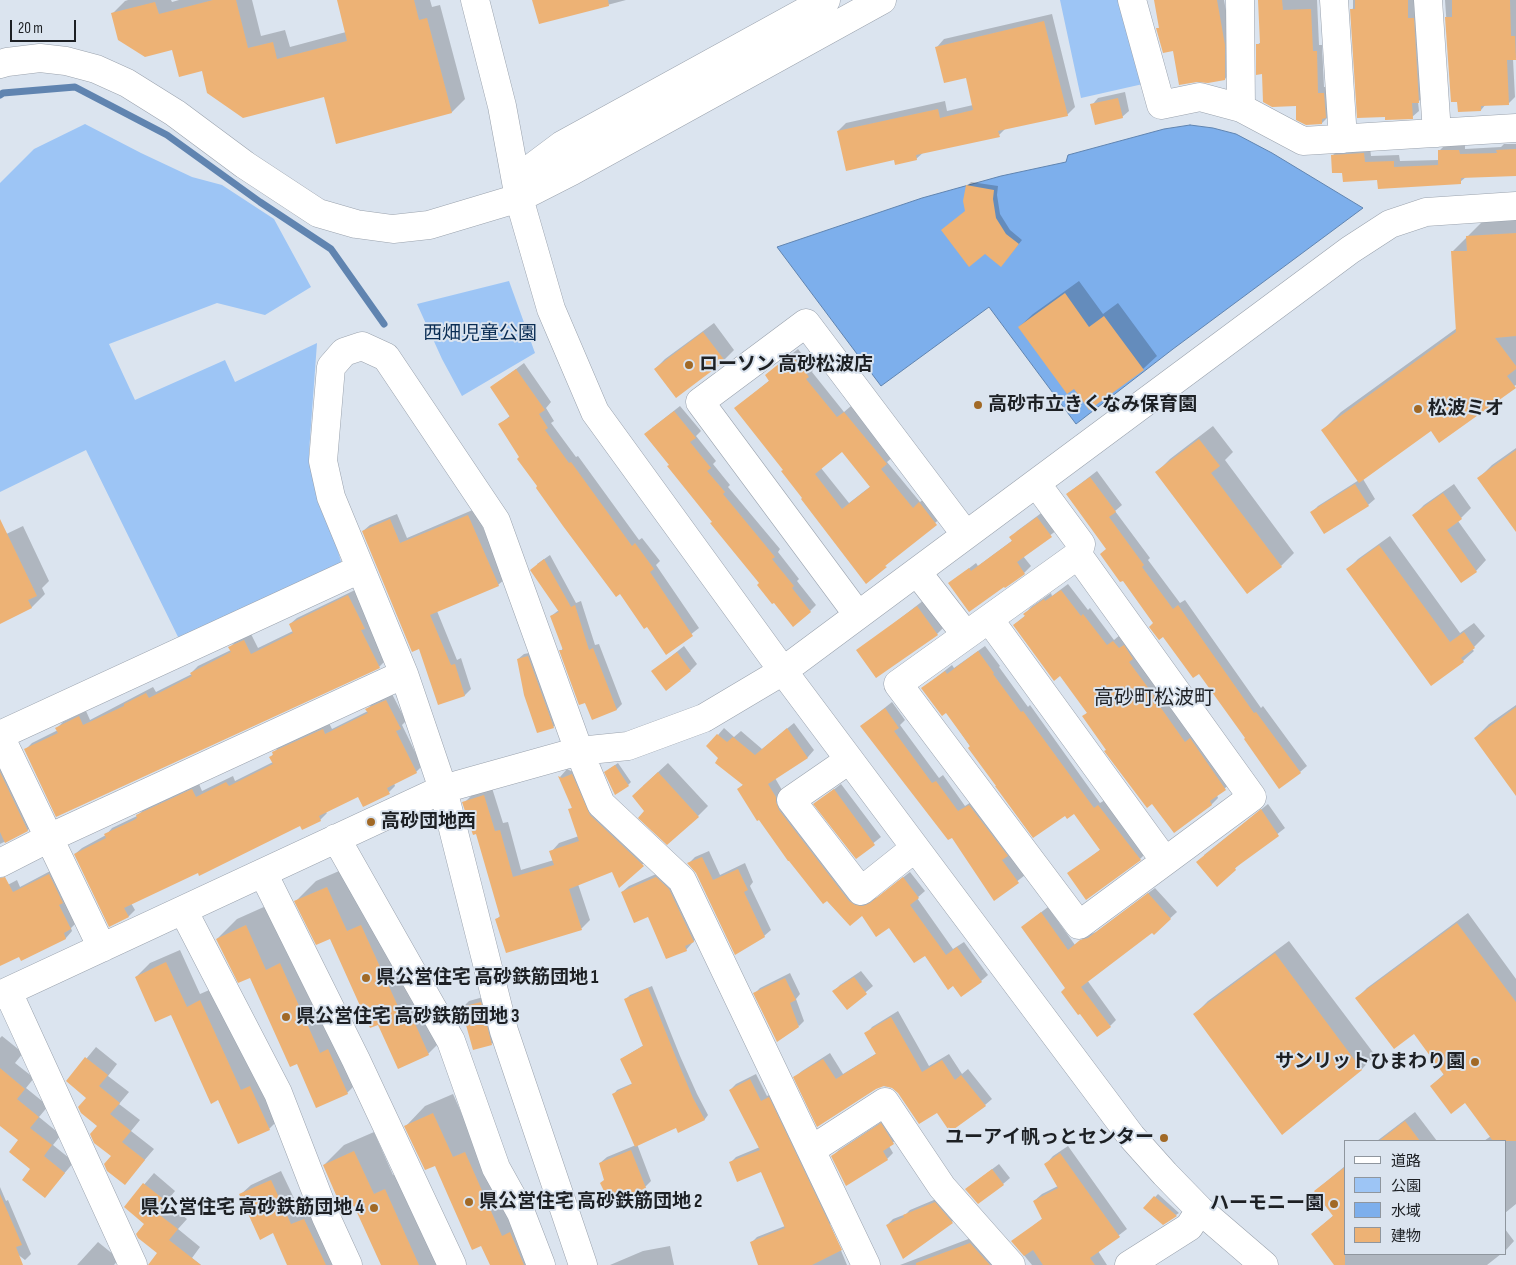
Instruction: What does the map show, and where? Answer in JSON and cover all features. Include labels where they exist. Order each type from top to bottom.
[{"type":"street","points":[[475,0],[502,106],[519,198],[551,309],[595,412],[783,671],[1131,1136],[1164,1174],[1200,1210],[1264,1265]]},
{"type":"street","points":[[519,198],[534,166],[562,144],[826,0]]},
{"type":"street","points":[[0,64],[40,58],[66,61],[96,69],[127,83],[174,113],[245,165],[318,213],[356,224],[393,229],[429,225],[519,198],[572,171],[882,0]]},
{"type":"street","points":[[1132,0],[1161,105],[1200,97],[1241,108],[1303,141],[1516,128]]},
{"type":"street","points":[[1240,0],[1241,108]]},
{"type":"street","points":[[1334,0],[1343,139]]},
{"type":"street","points":[[1428,0],[1437,133]]},
{"type":"street","points":[[133,1265],[4,994],[443,789],[579,751],[628,746],[704,718],[783,671],[1350,250],[1390,224],[1426,212],[1516,206]]},
{"type":"street","points":[[858,616],[700,402],[806,323],[966,535]]},
{"type":"street","points":[[583,1265],[504,1031],[443,789],[404,674],[331,497],[323,461],[331,367],[344,352],[362,346],[386,357],[496,521],[579,751],[601,804],[682,880],[866,1265]]},
{"type":"street","points":[[1036,483],[1081,544],[1078,555],[898,684],[1079,925],[1252,797],[1078,555]]},
{"type":"street","points":[[102,948],[0,736],[360,569]]},
{"type":"street","points":[[917,572],[966,635]]},
{"type":"street","points":[[989,619],[1165,862]]},
{"type":"street","points":[[0,863],[49,838],[404,674]]},
{"type":"street","points":[[849,760],[792,800],[861,891],[915,848]]},
{"type":"street","points":[[336,838],[451,1041],[496,1168],[521,1214],[541,1265]]},
{"type":"street","points":[[263,873],[356,1060],[452,1265]]},
{"type":"street","points":[[183,910],[278,1093],[326,1216],[348,1265]]},
{"type":"street","points":[[811,1150],[886,1102],[942,1186],[1010,1265]]},
{"type":"street","points":[[521,1214],[560,1196]]},
{"type":"street","points":[[1130,1265],[1189,1227],[1200,1210]]},
{"type":"green space","points":[[1060,0],[1125,0],[1143,84],[1081,98]]},
{"type":"green space","points":[[85,124],[192,177],[222,185],[274,219],[311,287],[265,315],[217,303],[109,344],[135,400],[225,360],[235,382],[317,343],[309,452],[322,512],[334,537],[342,565],[181,643],[86,450],[0,492],[0,183],[34,149]]},
{"type":"green space","name":"西畑児童公園","points":[[509,281],[535,353],[462,396],[442,359],[417,304]]},
{"type":"water","points":[[1190,125],[1236,134],[1272,153],[1363,208],[1173,349],[1076,424],[989,307],[881,386],[777,247],[922,198],[1001,176],[1066,162],[1068,155],[1164,129]]},
{"type":"building","points":[[213,0],[236,0],[248,48],[273,42],[277,59],[347,41],[337,0],[414,0],[419,20],[427,18],[452,113],[336,144],[324,97],[243,118],[207,93],[202,71],[179,77],[172,50],[145,57],[118,40],[111,13],[155,2],[159,14]]},
{"type":"building","points":[[532,0],[608,0],[609,6],[539,24]]},
{"type":"building","points":[[1154,0],[1217,0],[1225,45],[1225,80],[1179,85],[1173,51],[1163,53],[1156,28],[1159,28]]},
{"type":"building","points":[[1258,0],[1282,0],[1283,10],[1311,9],[1313,51],[1317,51],[1318,93],[1324,93],[1326,118],[1322,119],[1322,124],[1306,125],[1296,120],[1296,106],[1272,107],[1263,102],[1262,74],[1256,75],[1256,44],[1260,44]]},
{"type":"building","points":[[1355,0],[1408,0],[1408,18],[1414,18],[1419,103],[1412,103],[1413,119],[1357,118],[1350,9],[1355,9]]},
{"type":"building","points":[[1452,0],[1510,0],[1511,36],[1515,36],[1516,60],[1507,60],[1509,105],[1481,106],[1481,111],[1458,112],[1457,102],[1451,102],[1445,17],[1452,17]]},
{"type":"building","points":[[1044,21],[1068,116],[998,131],[1000,137],[916,155],[917,160],[895,165],[894,160],[846,171],[837,131],[938,109],[940,118],[973,110],[966,78],[944,83],[935,47]]},
{"type":"building","points":[[1118,98],[1123,118],[1095,125],[1090,104]]},
{"type":"building","points":[[1516,149],[1516,176],[1461,178],[1461,184],[1378,189],[1377,180],[1343,182],[1342,173],[1332,173],[1331,155],[1364,153],[1365,162],[1394,161],[1394,167],[1438,165],[1438,150],[1459,150],[1460,154],[1497,153],[1496,150]]},
{"type":"building","points":[[966,185],[994,190],[993,199],[996,218],[1006,234],[1019,244],[1001,267],[985,254],[969,267],[941,230],[965,211],[963,201]]},
{"type":"building","name":"松波ミオ","points":[[1516,233],[1516,336],[1495,338],[1516,366],[1516,369],[1507,376],[1516,388],[1439,443],[1431,431],[1359,483],[1321,430],[1456,332],[1451,251],[1467,251],[1466,236]]},
{"type":"building","points":[[1065,293],[1089,327],[1104,316],[1144,370],[1089,410],[1074,389],[1067,394],[1018,327]]},
{"type":"building","name":"ローソン 高砂松波店","points":[[703,332],[725,361],[676,398],[654,369]]},
{"type":"building","points":[[791,354],[809,377],[806,379],[837,417],[844,412],[887,464],[881,469],[913,508],[919,502],[937,525],[885,566],[887,567],[866,584],[801,499],[781,471],[783,470],[734,408],[769,381],[765,375]],"holes":[[[842,452],[870,487],[842,509],[815,474]]]},
{"type":"building","points":[[516,369],[545,410],[539,414],[548,428],[545,430],[569,463],[571,462],[632,546],[635,543],[654,569],[650,572],[693,636],[666,655],[647,627],[644,629],[620,594],[616,597],[563,526],[517,459],[519,457],[498,424],[510,417],[490,387]]},
{"type":"building","points":[[674,411],[696,438],[690,442],[711,468],[707,471],[725,492],[723,494],[775,557],[772,559],[794,586],[792,588],[811,612],[793,627],[757,585],[759,583],[710,523],[712,522],[644,434]]},
{"type":"building","points":[[1199,439],[1220,466],[1211,473],[1282,567],[1247,594],[1155,472]]},
{"type":"building","points":[[1516,450],[1516,532],[1477,478]]},
{"type":"building","points":[[1090,477],[1116,512],[1109,517],[1144,565],[1142,567],[1173,609],[1178,605],[1254,713],[1256,712],[1301,773],[1279,789],[1199,674],[1193,678],[1163,637],[1159,640],[1149,627],[1153,623],[1123,581],[1120,582],[1100,554],[1106,549],[1066,494]]},
{"type":"building","points":[[1355,484],[1369,506],[1324,534],[1310,512]]},
{"type":"building","points":[[1443,493],[1462,519],[1447,530],[1477,572],[1461,583],[1412,515]]},
{"type":"building","points":[[468,515],[499,586],[430,615],[451,665],[455,664],[465,696],[438,705],[419,649],[412,652],[362,531],[390,519],[400,543]]},
{"type":"building","points":[[1037,517],[1052,537],[1017,562],[1025,574],[969,612],[948,583],[969,568],[971,571],[1012,541],[1009,537]]},
{"type":"building","points":[[0,519],[37,596],[28,600],[32,608],[0,624]]},
{"type":"building","points":[[1379,545],[1450,642],[1464,632],[1475,648],[1461,658],[1464,662],[1431,686],[1346,569]]},
{"type":"building","points":[[544,559],[571,607],[575,605],[589,650],[593,648],[617,710],[592,720],[585,703],[579,705],[559,650],[563,650],[550,616],[559,612],[530,570]]},
{"type":"building","points":[[1061,590],[1107,645],[1113,641],[1119,648],[1124,645],[1133,659],[1129,662],[1154,698],[1185,742],[1190,738],[1226,790],[1210,801],[1212,805],[1174,833],[1152,804],[1147,808],[1104,751],[1106,750],[1082,716],[1087,713],[1060,676],[1054,681],[1013,625],[1025,616],[1023,614]]},
{"type":"building","points":[[348,595],[365,629],[361,630],[380,668],[56,817],[24,749],[58,733],[55,728],[79,716],[83,725],[124,706],[124,704],[146,693],[149,698],[192,676],[190,673],[231,652],[228,647],[244,640],[251,654],[293,633],[289,624]]},
{"type":"building","points":[[917,606],[938,635],[876,678],[856,650]]},
{"type":"building","points":[[978,651],[1021,712],[1023,711],[1094,808],[1098,805],[1141,860],[1086,900],[1067,873],[1100,850],[1074,814],[1067,819],[1065,816],[1033,838],[968,748],[970,746],[946,713],[942,716],[921,688],[945,671],[947,674]]},
{"type":"building","points":[[677,652],[691,671],[666,691],[651,671]]},
{"type":"building","points":[[528,656],[554,728],[537,733],[524,695],[517,659]]},
{"type":"building","points":[[386,700],[401,729],[396,731],[417,773],[387,788],[390,794],[363,807],[358,797],[319,816],[321,821],[302,830],[300,826],[199,876],[198,873],[124,908],[129,917],[109,927],[74,854],[106,838],[104,834],[134,820],[137,818],[136,815],[192,789],[196,797],[226,782],[229,786],[273,764],[269,757],[273,755],[272,752],[323,729],[325,734],[368,713],[365,709]]},
{"type":"building","points":[[1516,707],[1516,796],[1474,738]]},
{"type":"building","points":[[885,708],[899,728],[894,731],[932,783],[936,781],[958,811],[969,805],[1008,856],[1002,860],[1019,883],[994,901],[952,838],[948,840],[860,726]]},
{"type":"building","points":[[787,728],[808,758],[768,784],[776,797],[779,810],[849,901],[855,905],[863,906],[870,903],[903,877],[919,898],[910,905],[946,955],[957,947],[982,982],[961,997],[953,986],[948,990],[925,956],[914,963],[889,928],[876,937],[862,916],[850,926],[827,901],[823,904],[788,861],[759,820],[757,821],[737,789],[743,785],[715,763],[718,758],[706,746],[717,734],[727,742],[733,737],[755,755]]},
{"type":"building","points":[[615,765],[629,786],[615,795],[604,772]]},
{"type":"building","points":[[0,772],[28,831],[5,843],[0,832]]},
{"type":"building","points":[[658,772],[699,817],[667,845],[638,818],[644,811],[632,796]]},
{"type":"building","points":[[572,774],[590,815],[644,866],[619,888],[612,872],[569,889],[582,930],[506,953],[495,919],[500,917],[476,834],[473,835],[462,802],[484,795],[495,831],[500,830],[513,877],[554,865],[549,851],[579,841],[568,809],[572,808],[558,776],[562,778]]},
{"type":"building","points":[[834,789],[875,845],[856,859],[813,804]]},
{"type":"building","points":[[1261,809],[1279,836],[1235,868],[1236,870],[1217,887],[1196,862]]},
{"type":"building","points":[[702,857],[713,880],[738,869],[748,890],[744,892],[765,937],[735,955],[696,873],[687,863]]},
{"type":"building","points":[[49,874],[63,903],[59,905],[71,929],[64,933],[66,939],[21,961],[19,957],[0,966],[0,878],[5,877],[13,892]]},
{"type":"building","points":[[656,877],[669,889],[694,942],[685,946],[687,951],[666,959],[648,917],[634,923],[621,892]]},
{"type":"building","name":"県公営住宅 高砂鉄筋団地 1","points":[[327,887],[347,931],[361,925],[401,1013],[409,1010],[429,1055],[398,1069],[378,1025],[370,1028],[330,939],[316,945],[294,901]]},
{"type":"building","points":[[1148,893],[1171,919],[1154,935],[1152,933],[1081,987],[1111,1027],[1097,1037],[1061,992],[1065,988],[1021,927],[1041,912],[1068,950],[1080,940],[1088,938]]},
{"type":"building","name":"サンリットひまわり園","points":[[1457,923],[1516,1002],[1516,1141],[1492,1140],[1465,1103],[1451,1114],[1430,1086],[1444,1075],[1414,1034],[1394,1049],[1355,998]]},
{"type":"building","name":"県公営住宅 高砂鉄筋団地 3","points":[[246,925],[266,970],[280,963],[320,1053],[328,1049],[348,1094],[316,1108],[297,1064],[290,1067],[250,978],[238,983],[216,939]]},
{"type":"building","points":[[1275,953],[1362,1070],[1282,1135],[1193,1014]]},
{"type":"building","points":[[166,962],[187,1007],[200,1000],[241,1090],[250,1086],[270,1130],[238,1144],[218,1100],[211,1104],[171,1015],[155,1022],[135,977]]},
{"type":"building","points":[[854,977],[867,994],[847,1010],[832,991]]},
{"type":"building","points":[[785,978],[796,1000],[790,1003],[799,1027],[777,1042],[753,993]]},
{"type":"building","points":[[648,988],[693,1098],[705,1120],[678,1133],[676,1128],[635,1147],[612,1094],[632,1084],[620,1059],[643,1046],[624,999]]},
{"type":"building","points":[[481,1002],[492,1045],[473,1050],[461,1007]]},
{"type":"building","points":[[891,1017],[922,1072],[942,1060],[955,1080],[961,1075],[986,1106],[950,1132],[937,1113],[919,1124],[898,1093],[892,1088],[884,1086],[876,1089],[817,1127],[793,1077],[823,1059],[836,1079],[876,1054],[864,1033]]},
{"type":"building","points":[[85,1057],[108,1075],[99,1086],[120,1103],[110,1114],[131,1131],[122,1142],[145,1160],[125,1185],[107,1171],[104,1164],[111,1156],[94,1143],[90,1134],[97,1126],[81,1113],[78,1107],[86,1098],[66,1081]]},
{"type":"building","points":[[0,1068],[25,1089],[17,1099],[39,1117],[30,1128],[52,1145],[44,1156],[65,1173],[45,1198],[22,1180],[30,1169],[9,1152],[18,1140],[0,1126]]},
{"type":"building","points":[[750,1079],[761,1101],[769,1097],[842,1250],[812,1265],[758,1265],[750,1242],[785,1228],[761,1172],[737,1182],[729,1162],[760,1150],[729,1090]]},
{"type":"building","name":"県公営住宅 高砂鉄筋団地 2","points":[[433,1113],[453,1157],[465,1152],[502,1236],[510,1232],[524,1265],[490,1265],[481,1246],[472,1250],[435,1166],[425,1170],[404,1126]]},
{"type":"building","points":[[1405,1121],[1419,1140],[1380,1140]]},
{"type":"building","points":[[881,1123],[894,1144],[883,1151],[888,1160],[846,1186],[831,1156]]},
{"type":"building","points":[[631,1150],[646,1188],[610,1203],[600,1183],[604,1180],[599,1163]]},
{"type":"building","name":"県公営住宅 高砂鉄筋団地 4","points":[[354,1151],[374,1194],[385,1189],[419,1265],[381,1265],[354,1206],[343,1211],[323,1165]]},
{"type":"building","points":[[1060,1153],[1120,1237],[1090,1258],[1095,1265],[1043,1265],[1033,1250],[1024,1256],[1011,1241],[1042,1219],[1033,1201],[1058,1188],[1044,1164]]},
{"type":"building","points":[[1344,1168],[1345,1265],[1334,1265],[1311,1234],[1333,1216],[1314,1191]]},
{"type":"building","points":[[992,1169],[1004,1185],[978,1204],[965,1189]]},
{"type":"building","points":[[271,1180],[291,1224],[304,1219],[326,1265],[287,1265],[273,1233],[260,1240],[239,1194]]},
{"type":"building","points":[[143,1183],[166,1201],[157,1213],[178,1229],[169,1240],[201,1265],[148,1265],[157,1253],[138,1238],[136,1234],[144,1224],[124,1207]]},
{"type":"building","points":[[0,1194],[22,1245],[16,1247],[23,1265],[0,1265]]},
{"type":"building","points":[[1154,1196],[1177,1216],[1163,1225],[1143,1208]]},
{"type":"building","points":[[935,1202],[953,1223],[903,1259],[886,1225],[904,1217],[903,1215]]},
{"type":"building","points":[[970,1243],[990,1265],[916,1265],[916,1263]]},
{"type":"waterway","points":[[0,95],[3,93],[75,87],[167,135],[260,202],[331,249],[384,324]]},
{"type":"place","name":"ローソン 高砂松波店","points":[[689,365]]},
{"type":"place","name":"高砂市立きくなみ保育園","points":[[978,405]]},
{"type":"place","name":"松波ミオ","points":[[1418,409]]},
{"type":"place","name":"高砂団地西","points":[[371,822]]},
{"type":"place","name":"県公営住宅 高砂鉄筋団地 1","points":[[366,978]]},
{"type":"place","name":"県公営住宅 高砂鉄筋団地 3","points":[[286,1017]]},
{"type":"place","name":"サンリットひまわり園","points":[[1475,1062]]},
{"type":"place","name":"ユーアイ帆っとセンター","points":[[1164,1138]]},
{"type":"place","name":"県公営住宅 高砂鉄筋団地 2","points":[[469,1202]]},
{"type":"place","name":"ハーモニー園","points":[[1334,1204]]},
{"type":"place","name":"県公営住宅 高砂鉄筋団地 4","points":[[374,1208]]},
{"type":"district","name":"高砂町松波町","points":[[1154,699]]}]
